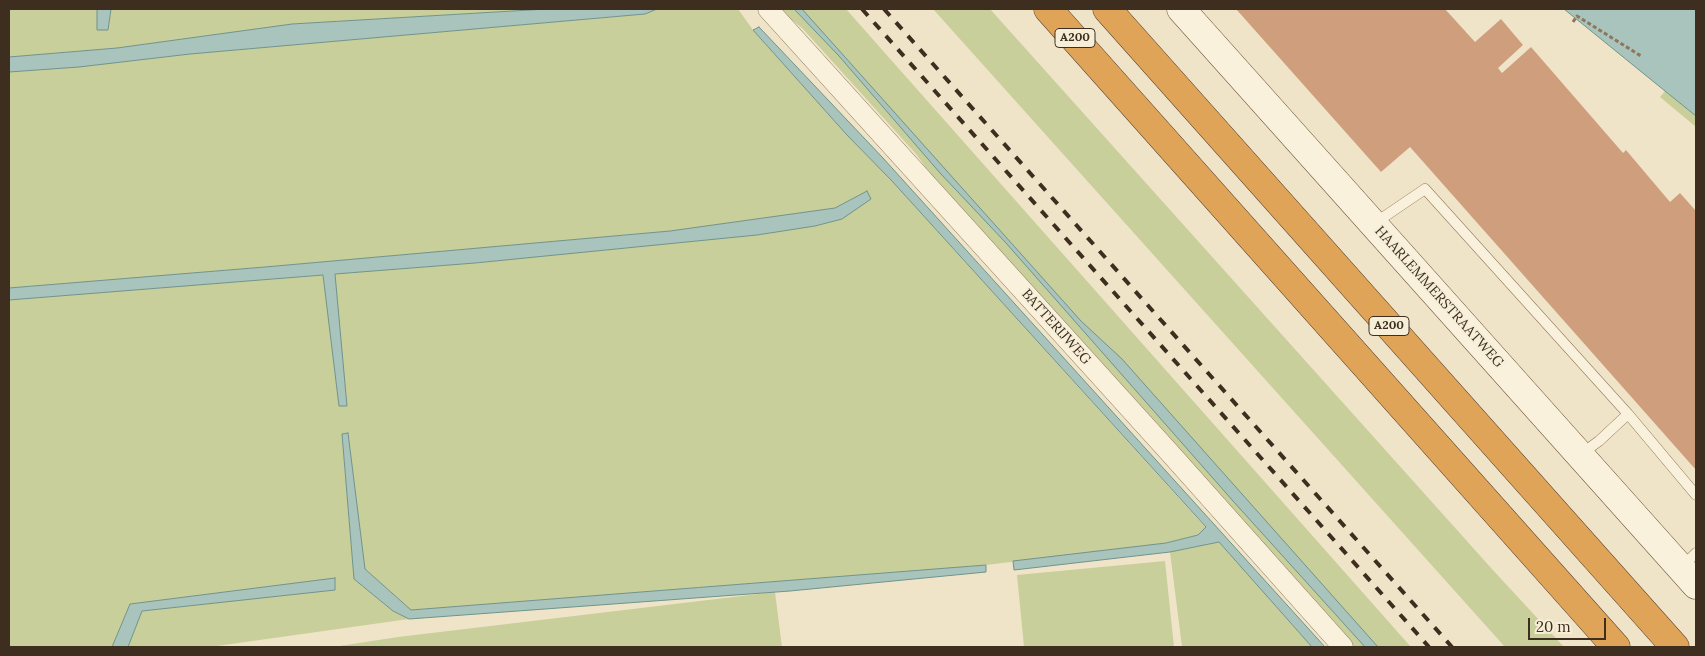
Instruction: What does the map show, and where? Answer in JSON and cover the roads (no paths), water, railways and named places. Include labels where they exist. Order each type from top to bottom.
[{"type":"highway","name":"A200","points":[[1048,9],[1616,647]]},
{"type":"highway","name":"A200","points":[[1107,9],[1675,647]]},
{"type":"main road","name":"HAARLEMMERSTRAATWEG","points":[[1181,9],[1580,454],[1691,568]]},
{"type":"street","name":"BATTERIJWEG","points":[[768,9],[1343,647]]},
{"type":"lane","points":[[1374,224],[1425,189],[1628,414],[1696,495]]},
{"type":"lane","points":[[1580,454],[1599,441],[1628,414]]},
{"type":"water","points":[[97,9],[111,9],[108,30],[97,30]]},
{"type":"water","points":[[547,9],[657,9],[645,14],[9,72],[9,57],[117,48],[292,24]]},
{"type":"water","points":[[794,9],[802,9],[1081,321],[1122,359],[1378,647],[1365,647],[1233,501],[1006,243],[940,173],[839,56]]},
{"type":"water","points":[[1564,9],[1696,9],[1696,116],[1665,91]]},
{"type":"water","points":[[759,27],[883,158],[1325,647],[1312,647],[1219,542],[1170,552],[1014,570],[1013,561],[1166,543],[1198,535],[1206,527],[753,30]]},
{"type":"water","points":[[867,191],[871,199],[842,219],[815,226],[757,235],[475,263],[335,274],[347,406],[339,406],[323,275],[9,300],[9,288],[670,231],[835,208]]},
{"type":"water","points":[[348,433],[365,569],[411,610],[986,565],[986,572],[790,591],[409,619],[393,611],[354,579],[342,434]]},
{"type":"water","points":[[335,578],[335,590],[142,611],[128,647],[112,647],[130,604]]},
{"type":"railway","points":[[862,9],[1429,647]]},
{"type":"railway","points":[[884,9],[1452,647]]}]
